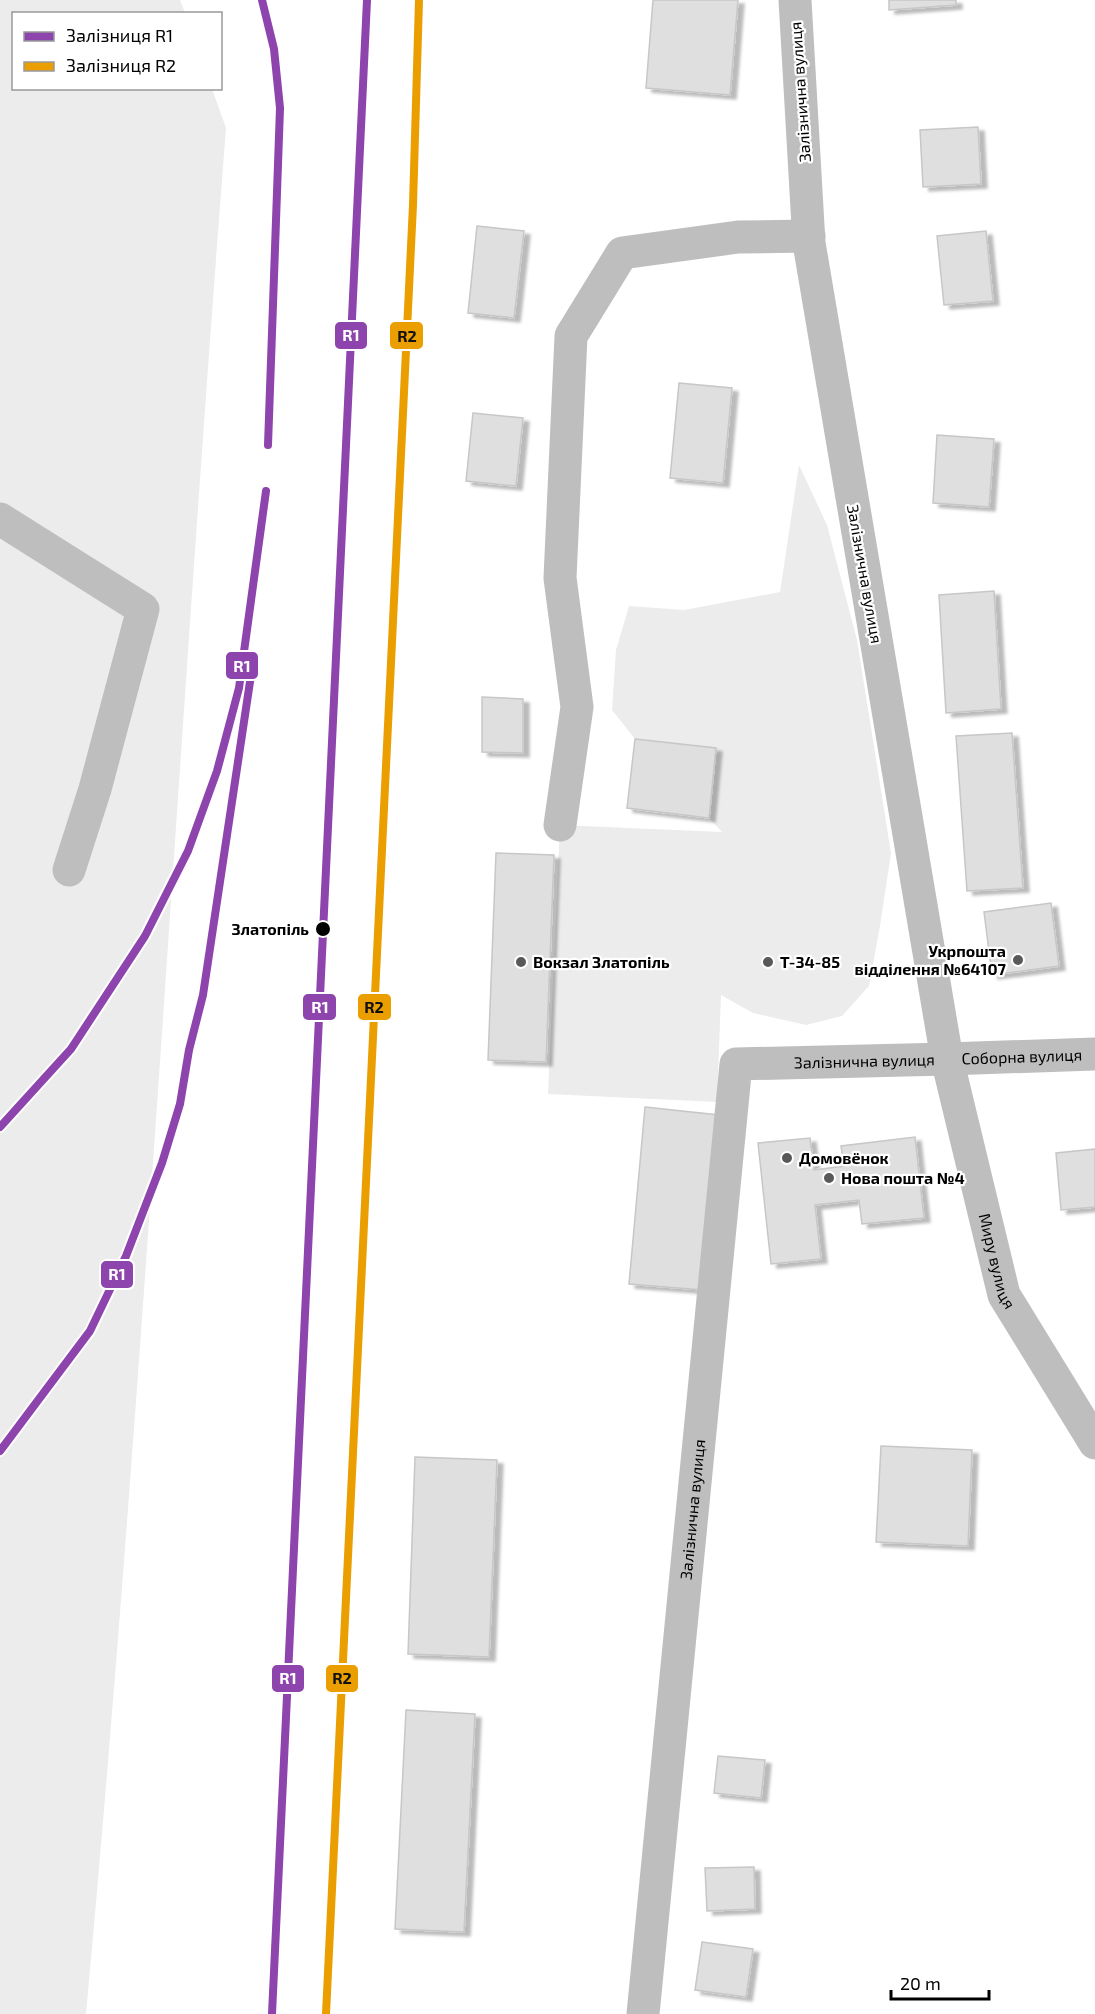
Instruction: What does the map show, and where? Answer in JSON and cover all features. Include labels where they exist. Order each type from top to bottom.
[{"type":"street","name":"Залізнична вулиця","points":[[643,2014],[736,1064],[947,1059],[809,236],[795,0]]},
{"type":"street","points":[[560,825],[577,707],[560,579],[571,336],[622,253],[738,237],[809,236]]},
{"type":"street","points":[[0,519],[142,609],[95,789],[69,870]]},
{"type":"street","name":"Соборна вулиця","points":[[947,1059],[1095,1054]]},
{"type":"street","name":"Миру вулиця","points":[[947,1059],[1004,1295],[1095,1443]]},
{"type":"shaded area","points":[[0,0],[180,0],[185,12],[12,12],[12,90],[212,90],[226,128],[143,1307],[107,1778],[86,2014],[0,2014]]},
{"type":"shaded area","points":[[799,465],[827,525],[857,640],[891,853],[869,986],[842,1016],[806,1025],[753,1013],[721,995],[717,1102],[548,1094],[560,825],[722,832],[709,818],[716,748],[635,739],[612,710],[616,650],[629,606],[684,610],[780,592]]},
{"type":"building","points":[[653,0],[738,0],[730,95],[646,88]]},
{"type":"building","points":[[889,0],[956,0],[956,5],[889,10]]},
{"type":"building","points":[[978,127],[981,184],[923,187],[920,130]]},
{"type":"building","points":[[477,226],[524,231],[514,318],[468,313]]},
{"type":"building","points":[[986,231],[993,301],[944,305],[937,236]]},
{"type":"building","points":[[679,383],[732,388],[723,483],[670,478]]},
{"type":"building","points":[[473,413],[523,418],[516,486],[466,481]]},
{"type":"building","points":[[937,435],[994,439],[989,507],[933,503]]},
{"type":"building","points":[[994,591],[1001,709],[946,713],[939,595]]},
{"type":"building","points":[[482,697],[523,699],[523,753],[482,752]]},
{"type":"building","points":[[1012,733],[1023,888],[967,891],[956,736]]},
{"type":"building","points":[[635,739],[716,748],[709,818],[627,808]]},
{"type":"building","name":"Вокзал Златопіль","points":[[496,853],[554,855],[546,1062],[488,1060]]},
{"type":"building","points":[[1051,903],[1059,966],[992,975],[984,912]]},
{"type":"building","points":[[645,1107],[719,1115],[703,1290],[629,1284]]},
{"type":"building","points":[[915,1137],[924,1218],[862,1224],[859,1200],[815,1205],[821,1259],[771,1264],[758,1143],[810,1138],[814,1170],[844,1166],[841,1146]]},
{"type":"building","points":[[1095,1149],[1095,1207],[1061,1210],[1056,1153]]},
{"type":"building","points":[[881,1446],[972,1450],[968,1546],[876,1542]]},
{"type":"building","points":[[415,1457],[497,1460],[489,1657],[408,1654]]},
{"type":"building","points":[[406,1710],[475,1714],[464,1932],[395,1929]]},
{"type":"building","points":[[718,1756],[765,1760],[761,1798],[714,1793]]},
{"type":"building","points":[[754,1867],[755,1909],[707,1911],[705,1868]]},
{"type":"building","points":[[702,1942],[753,1949],[746,1997],[695,1990]]},
{"type":"rail line","name":"R1","points":[[262,0],[274,49],[280,108],[268,445]]},
{"type":"rail line","name":"R1","points":[[272,2014],[367,0]]},
{"type":"rail line","name":"R2","points":[[326,2014],[413,205],[419,0]]},
{"type":"rail line","name":"R1","points":[[0,1127],[71,1049],[145,936],[188,851],[217,771],[239,688],[266,491]]},
{"type":"rail line","name":"R1","points":[[0,1451],[90,1331],[126,1256],[162,1163],[180,1104],[189,1050],[203,995],[254,655]]},
{"type":"place","name":"Златопіль","points":[[323,929]]},
{"type":"place","name":"Укрпошта відділення №64107","points":[[1018,960]]},
{"type":"place","name":"Вокзал Златопіль","points":[[521,962]]},
{"type":"place","name":"Т-34-85","points":[[768,962]]},
{"type":"place","name":"Домовёнок","points":[[787,1158]]},
{"type":"place","name":"Нова пошта №4","points":[[829,1178]]}]
